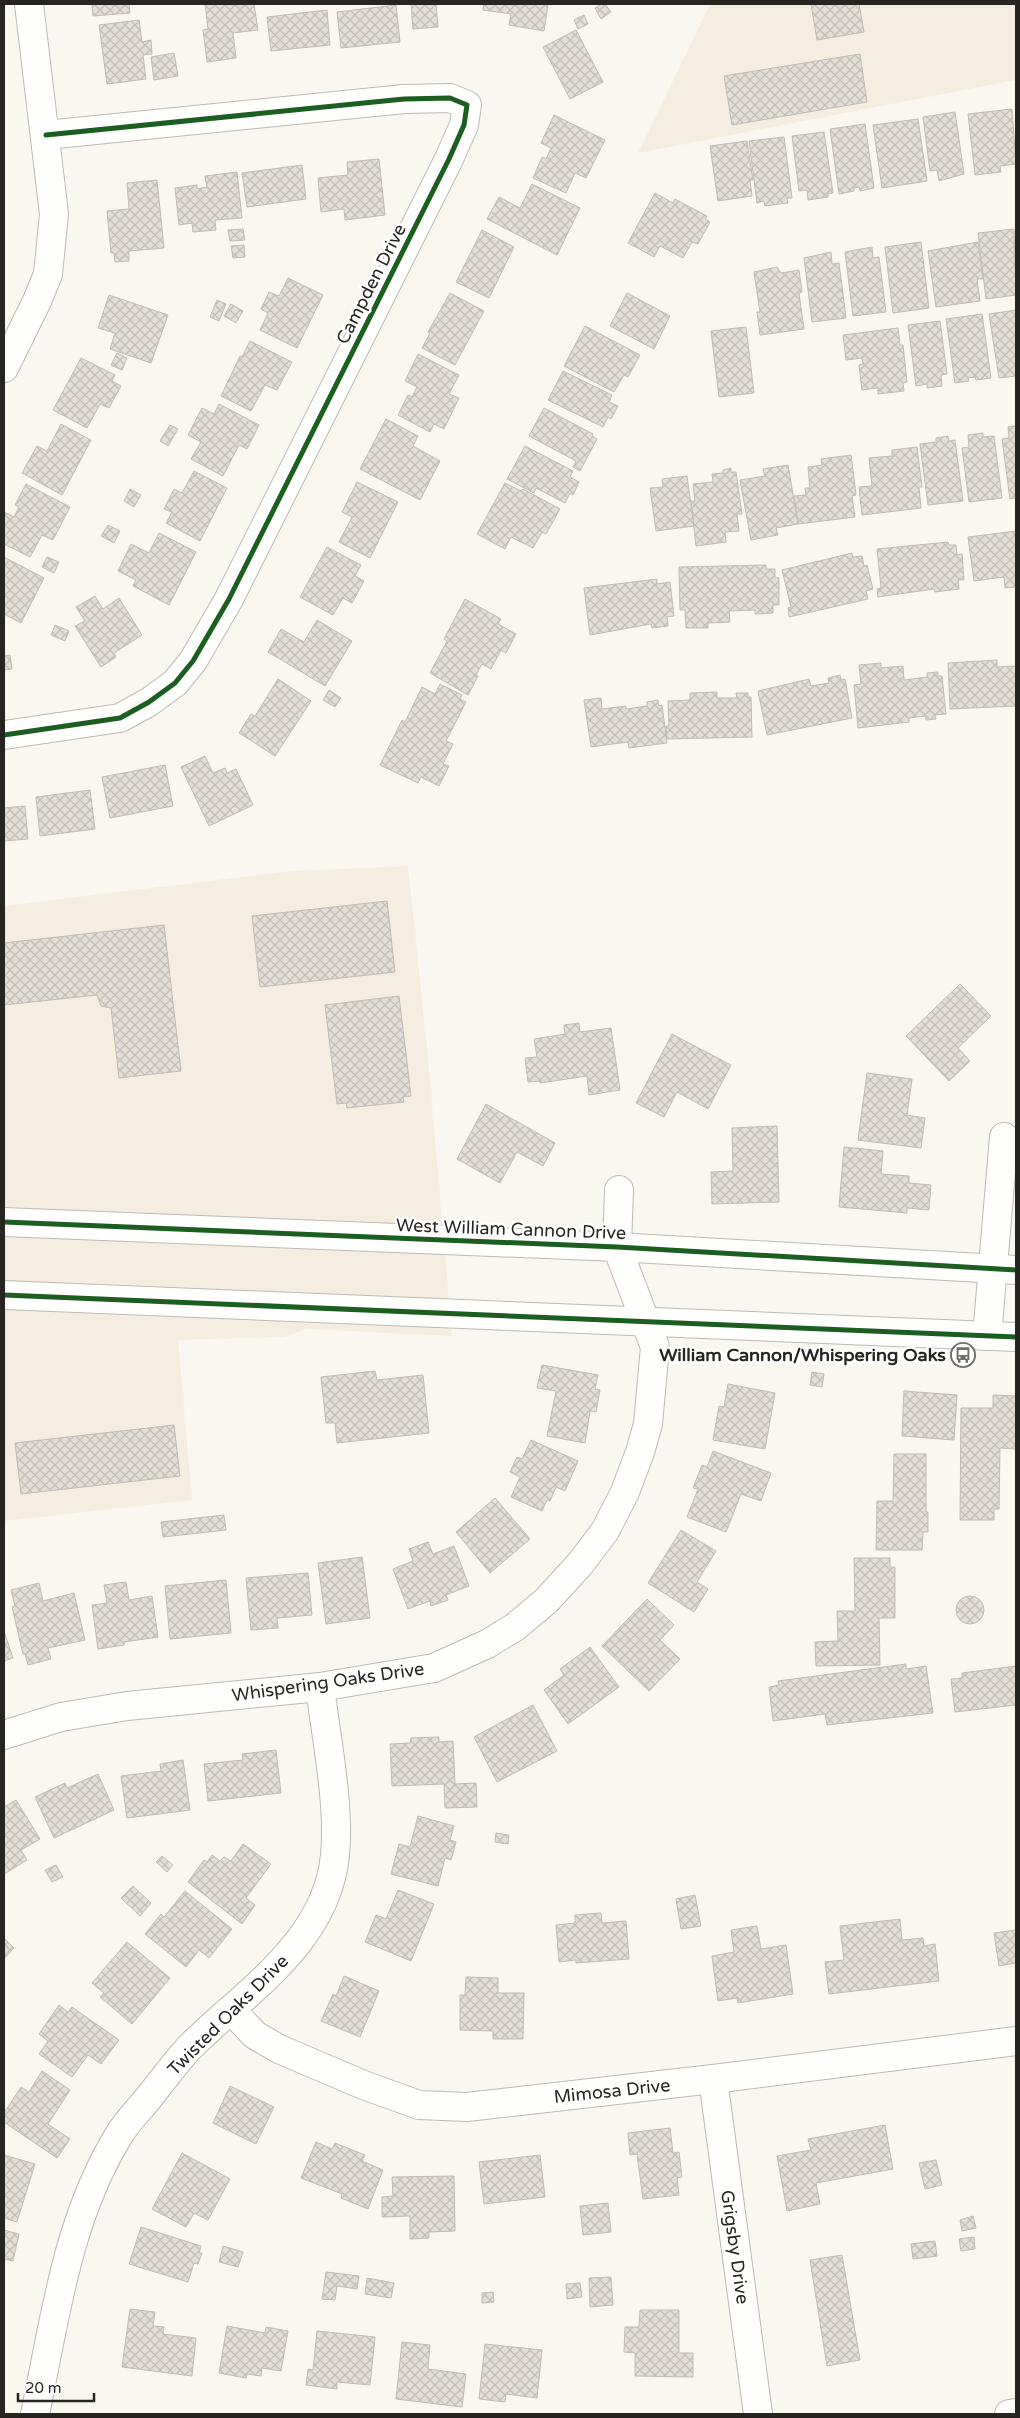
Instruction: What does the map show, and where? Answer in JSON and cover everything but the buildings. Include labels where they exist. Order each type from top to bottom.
[{"type":"street","points":[[4,368],[48,274],[54,214],[29,4]]},
{"type":"street","name":"Campden Drive","points":[[4,735],[120,718],[149,702],[175,683],[193,661],[228,598],[449,159],[464,125],[467,105],[450,98],[421,98],[46,135]]},
{"type":"street","points":[[987,1336],[1004,1270],[1004,1137]]},
{"type":"street","points":[[617,1247],[619,1190]]},
{"type":"street","name":"West William Cannon Drive","points":[[4,1222],[617,1247],[1004,1270]]},
{"type":"street","name":"Whispering Oaks Drive","points":[[4,1735],[61,1717],[127,1706],[320,1687],[434,1668],[486,1644],[515,1627],[539,1606],[580,1564],[605,1531],[625,1492],[640,1452],[650,1405],[655,1347],[617,1247]]},
{"type":"street","points":[[4,1295],[1016,1337]]},
{"type":"street","name":"Twisted Oaks Drive","points":[[41,2414],[70,2245],[92,2188],[119,2134],[188,2049],[269,1975],[304,1937],[326,1893],[335,1856],[334,1807],[320,1687]]},
{"type":"street","name":"Mimosa Drive","points":[[231,2010],[255,2035],[279,2049],[366,2086],[419,2105],[468,2107],[1016,2041]]},
{"type":"street","name":"Grigsby Drive","points":[[713,2079],[758,2414]]},
{"type":"street","points":[[1009,2414],[1016,2413]]},
{"type":"shaded area","points":[[710,4],[1016,4],[1016,80],[638,153]]},
{"type":"shaded area","points":[[408,866],[427,1047],[452,1336],[306,1329],[285,1337],[178,1340],[192,1500],[4,1521],[4,906],[291,871]]},
{"type":"cycle path","points":[[4,735],[120,718],[149,702],[175,683],[193,661],[229,599],[449,159],[464,125],[467,105],[450,98],[404,99],[46,135]]},
{"type":"cycle path","points":[[4,1222],[617,1247],[1016,1270]]},
{"type":"cycle path","points":[[4,1295],[1016,1337]]},
{"type":"place","name":"William Cannon/Whispering Oaks","points":[[963,1355]]}]
